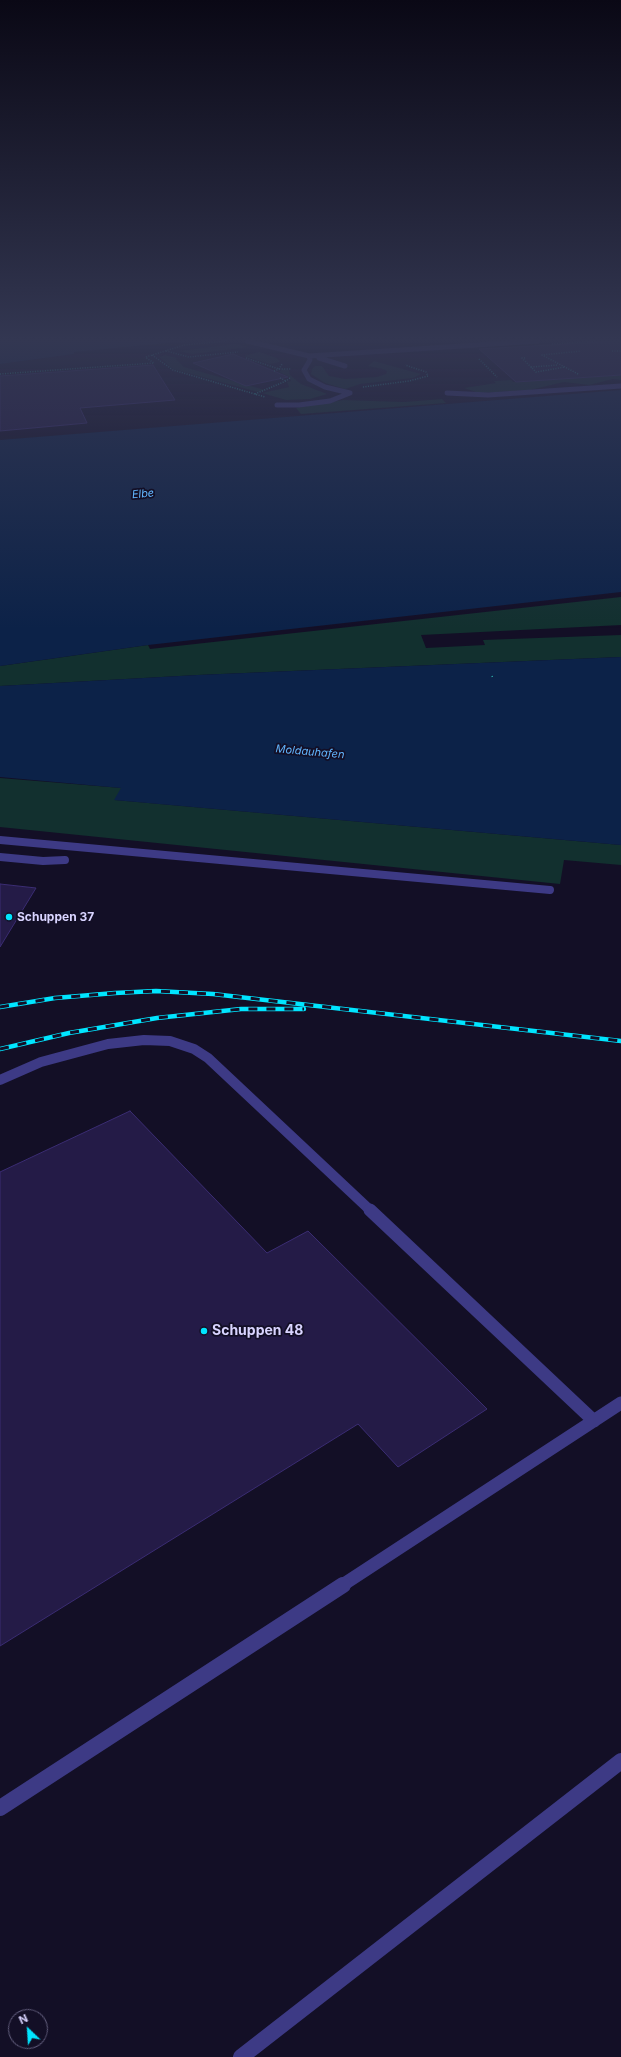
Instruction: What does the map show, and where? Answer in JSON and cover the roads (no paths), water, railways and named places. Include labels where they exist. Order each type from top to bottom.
[{"type":"street","points":[[0,840],[550,890]]},
{"type":"street","points":[[0,857],[42,861],[65,860]]},
{"type":"street","points":[[0,1080],[42,1062],[77,1051],[108,1044],[144,1040],[170,1041],[194,1049],[208,1058],[594,1421]]},
{"type":"street","points":[[0,1808],[621,1403]]},
{"type":"street","points":[[241,2057],[621,1761]]},
{"type":"water","name":"Elbe","points":[[37,437],[621,437],[621,592],[148,645],[0,666],[0,440]]},
{"type":"water","name":"Moldauhafen","points":[[621,657],[621,845],[114,800],[121,788],[0,777],[0,686],[198,675]]},
{"type":"railway","points":[[0,1007],[55,998],[115,993],[156,991],[213,994],[621,1041]]},
{"type":"railway","points":[[0,1049],[69,1033],[157,1018],[241,1009],[304,1009]]},
{"type":"place","name":"Schuppen 37","points":[[9,917]]},
{"type":"place","name":"Schuppen 48","points":[[204,1331]]}]
